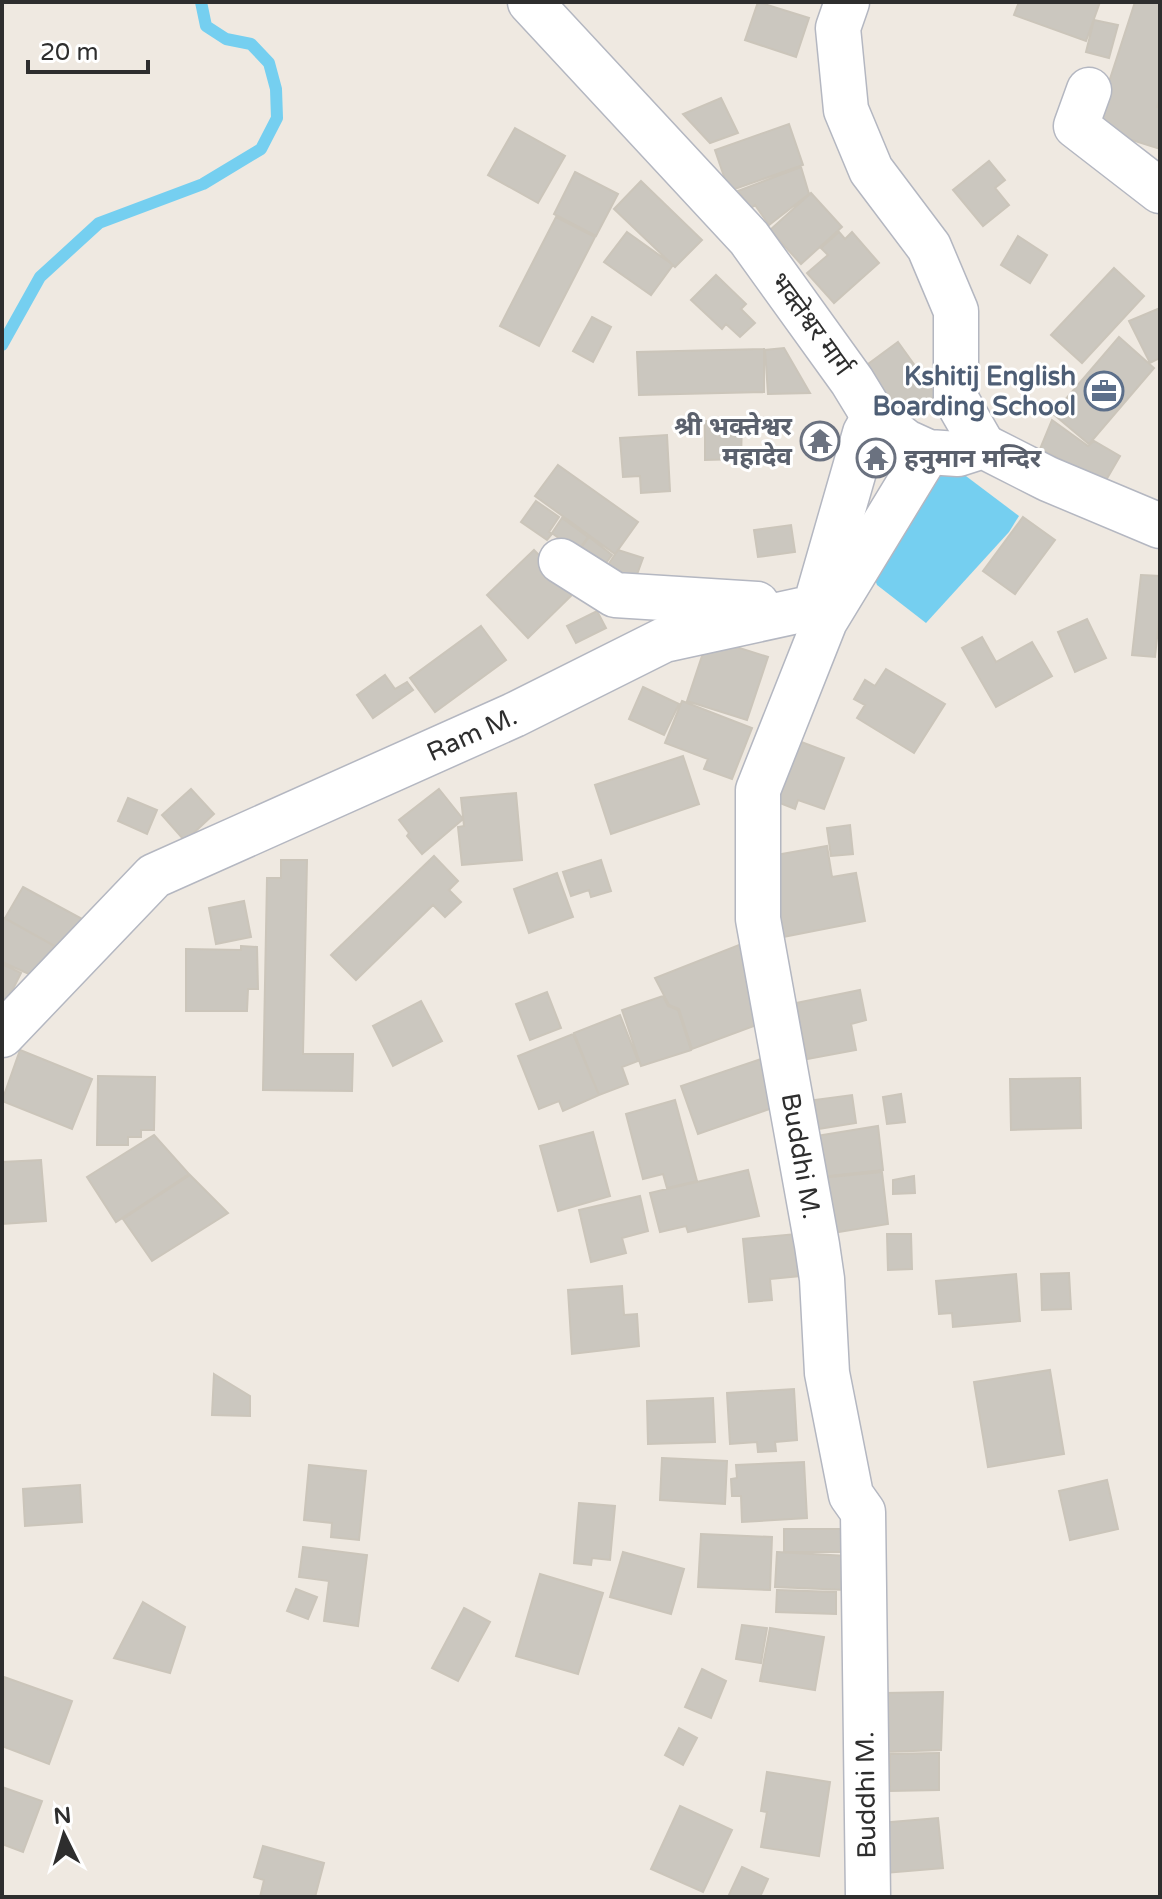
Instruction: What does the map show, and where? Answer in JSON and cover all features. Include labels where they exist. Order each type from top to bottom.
[{"type":"street","name":"भक्तेश्वर मार्ग","points":[[530,2],[749,238],[903,437]]},
{"type":"street","points":[[847,2],[838,28],[846,110],[871,170],[929,247],[951,298],[956,311],[956,399],[983,446],[1048,479],[1160,526]]},
{"type":"street","points":[[1089,90],[1076,126],[1160,191]]},
{"type":"street","points":[[561,561],[615,595],[815,607],[833,564],[877,497],[903,437],[958,454],[983,446]]},
{"type":"street","name":"Buddhi M.","points":[[868,1897],[863,1512],[851,1495],[827,1373],[817,1245],[758,919],[758,790],[903,437]]},
{"type":"street","name":"Ram M.","points":[[2,1035],[154,876],[514,715],[664,640],[815,607]]},
{"type":"water","points":[[946,461],[1019,516],[1009,532],[926,623],[877,585],[867,559]]},
{"type":"building","points":[[758,2],[809,18],[796,57],[745,40]]},
{"type":"building","points":[[1019,2],[1100,2],[1086,41],[1014,15]]},
{"type":"building","points":[[1135,2],[1160,2],[1160,99],[1157,107],[1160,108],[1160,149],[1094,128]]},
{"type":"building","points":[[1094,20],[1118,25],[1109,58],[1086,52]]},
{"type":"building","points":[[721,98],[738,133],[710,143],[683,114]]},
{"type":"building","points":[[789,124],[803,165],[729,191],[715,150]]},
{"type":"building","points":[[515,128],[565,156],[538,203],[488,175]]},
{"type":"building","points":[[989,161],[1005,180],[995,188],[1009,205],[983,226],[953,190]]},
{"type":"building","points":[[801,167],[809,194],[769,225],[755,205],[751,208],[738,191]]},
{"type":"building","points":[[575,172],[618,194],[596,236],[554,214]]},
{"type":"building","points":[[641,181],[702,240],[675,267],[614,209]]},
{"type":"building","points":[[811,193],[842,227],[801,264],[770,230]]},
{"type":"building","points":[[556,217],[595,237],[539,346],[500,326]]},
{"type":"building","points":[[627,232],[673,265],[651,295],[604,262]]},
{"type":"building","points":[[839,232],[845,239],[852,232],[879,263],[834,303],[807,273],[828,255],[821,248]]},
{"type":"building","points":[[1018,236],[1047,255],[1030,283],[1001,265]]},
{"type":"building","points":[[1114,268],[1144,296],[1082,363],[1051,335]]},
{"type":"building","points":[[716,275],[746,304],[741,309],[755,323],[740,337],[726,324],[722,329],[691,300]]},
{"type":"building","name":"Kshitij English Boarding School","points":[[1160,308],[1160,358],[1150,363],[1129,321]]},
{"type":"building","points":[[592,317],[611,327],[593,362],[573,351]]},
{"type":"building","name":"Kshitij English Boarding School","points":[[1119,337],[1154,368],[1089,444],[1053,414]]},
{"type":"building","points":[[898,342],[936,395],[898,422],[860,370]]},
{"type":"building","points":[[784,348],[810,393],[768,394],[765,350]]},
{"type":"building","points":[[764,349],[764,392],[639,395],[637,352]]},
{"type":"building","points":[[1052,420],[1088,446],[1094,441],[1120,456],[1105,482],[1040,449]]},
{"type":"building","points":[[705,421],[742,422],[741,459],[705,460]]},
{"type":"building","points":[[667,435],[670,491],[641,493],[640,476],[623,477],[620,438]]},
{"type":"building","points":[[558,465],[638,522],[615,554],[535,496]]},
{"type":"building","points":[[536,501],[559,517],[547,540],[521,522]]},
{"type":"building","points":[[1023,517],[1055,540],[1015,594],[983,571]]},
{"type":"building","points":[[562,518],[588,537],[577,552],[552,533]]},
{"type":"building","points":[[791,525],[795,552],[758,557],[754,530]]},
{"type":"building","points":[[589,537],[612,555],[600,571],[577,554]]},
{"type":"building","points":[[534,550],[575,592],[528,638],[487,595]]},
{"type":"building","points":[[618,550],[643,558],[635,580],[606,568]]},
{"type":"building","points":[[1141,575],[1160,576],[1155,657],[1132,655]]},
{"type":"building","points":[[597,611],[606,628],[576,643],[567,626]]},
{"type":"building","points":[[1087,619],[1106,658],[1075,672],[1058,632]]},
{"type":"building","points":[[481,626],[506,660],[435,712],[410,678]]},
{"type":"building","points":[[982,637],[996,662],[1032,642],[1052,676],[996,707],[962,648]]},
{"type":"building","points":[[708,638],[768,657],[747,720],[687,701]]},
{"type":"building","points":[[886,669],[945,704],[914,753],[857,718],[865,705],[854,699],[865,680],[875,686]]},
{"type":"building","points":[[385,675],[395,689],[407,682],[413,690],[373,718],[357,695]]},
{"type":"building","points":[[643,687],[679,704],[664,735],[629,719]]},
{"type":"building","points":[[682,701],[752,728],[732,779],[704,769],[708,759],[665,743]]},
{"type":"building","points":[[796,740],[844,758],[824,809],[798,800],[795,809],[777,802]]},
{"type":"building","points":[[683,756],[699,804],[611,834],[595,785]]},
{"type":"building","points":[[191,789],[214,814],[185,841],[162,815]]},
{"type":"building","points":[[439,789],[463,819],[422,854],[399,820]]},
{"type":"building","points":[[516,793],[522,860],[462,865],[458,827],[464,826],[461,798]]},
{"type":"building","points":[[128,798],[157,810],[147,834],[118,821]]},
{"type":"building","points":[[850,825],[853,854],[831,856],[827,828]]},
{"type":"building","points":[[827,846],[832,877],[856,873],[865,921],[783,937],[770,856]]},
{"type":"building","points":[[434,856],[458,881],[449,890],[461,902],[445,917],[433,905],[356,980],[331,955]]},
{"type":"building","points":[[281,860],[307,860],[303,1054],[353,1054],[352,1091],[263,1090],[267,878],[281,878]]},
{"type":"building","points":[[601,860],[611,891],[591,897],[589,890],[571,896],[563,872]]},
{"type":"building","points":[[557,873],[573,917],[529,933],[514,889]]},
{"type":"building","points":[[23,887],[82,919],[64,951],[5,918]]},
{"type":"building","points":[[244,901],[251,937],[216,944],[209,908]]},
{"type":"building","points":[[2,917],[54,946],[38,978],[2,962]]},
{"type":"building","points":[[749,941],[767,1021],[692,1049],[679,1009],[669,1005],[655,978]]},
{"type":"building","points":[[241,946],[257,947],[258,989],[248,989],[247,1011],[186,1011],[186,949],[241,950]]},
{"type":"building","points":[[2,964],[21,973],[2,1011]]},
{"type":"building","points":[[860,990],[866,1020],[851,1024],[856,1050],[807,1059],[796,1003]]},
{"type":"building","points":[[547,992],[561,1028],[530,1040],[516,1004]]},
{"type":"building","points":[[663,996],[668,1006],[678,1010],[691,1050],[641,1066],[622,1010]]},
{"type":"building","points":[[421,1001],[442,1041],[393,1066],[373,1026]]},
{"type":"building","points":[[620,1015],[638,1061],[622,1067],[628,1084],[599,1095],[574,1033]]},
{"type":"building","points":[[573,1034],[599,1095],[563,1111],[559,1101],[539,1109],[518,1056]]},
{"type":"building","points":[[20,1050],[92,1079],[72,1129],[2,1101]]},
{"type":"building","points":[[761,1059],[778,1106],[698,1134],[681,1086]]},
{"type":"building","points":[[98,1076],[155,1077],[154,1130],[141,1130],[141,1137],[128,1137],[128,1145],[97,1145]]},
{"type":"building","points":[[1080,1078],[1081,1128],[1011,1130],[1010,1079]]},
{"type":"building","points":[[901,1094],[905,1122],[887,1124],[883,1097]]},
{"type":"building","points":[[852,1095],[856,1123],[818,1129],[814,1100]]},
{"type":"building","points":[[675,1100],[697,1181],[667,1188],[663,1174],[643,1179],[626,1114]]},
{"type":"building","points":[[878,1126],[883,1170],[820,1177],[816,1136]]},
{"type":"building","points":[[593,1132],[610,1196],[558,1211],[540,1146]]},
{"type":"building","points":[[154,1135],[189,1174],[116,1222],[87,1177]]},
{"type":"building","points":[[41,1160],[46,1221],[2,1224],[2,1162]]},
{"type":"building","points":[[748,1170],[759,1216],[688,1232],[686,1226],[660,1232],[650,1193]]},
{"type":"building","points":[[882,1172],[888,1224],[826,1234],[820,1178]]},
{"type":"building","points":[[190,1175],[228,1213],[152,1261],[123,1219]]},
{"type":"building","points":[[914,1176],[915,1193],[893,1194],[893,1180]]},
{"type":"building","points":[[640,1196],[648,1231],[622,1238],[626,1253],[591,1262],[579,1210]]},
{"type":"building","points":[[796,1234],[800,1276],[770,1279],[772,1300],[749,1302],[743,1239]]},
{"type":"building","points":[[887,1234],[911,1234],[912,1269],[888,1270]]},
{"type":"building","points":[[1069,1273],[1071,1309],[1042,1310],[1041,1274]]},
{"type":"building","points":[[1016,1274],[1020,1321],[953,1327],[952,1313],[939,1314],[936,1281]]},
{"type":"building","points":[[622,1286],[624,1315],[637,1314],[639,1346],[572,1354],[568,1290]]},
{"type":"building","points":[[1050,1370],[1064,1454],[988,1467],[974,1382]]},
{"type":"building","points":[[214,1374],[250,1396],[250,1416],[212,1415]]},
{"type":"building","points":[[794,1389],[797,1440],[775,1442],[776,1451],[758,1452],[757,1442],[730,1444],[727,1393]]},
{"type":"building","points":[[713,1398],[715,1442],[648,1444],[647,1401]]},
{"type":"building","points":[[662,1458],[727,1461],[725,1504],[660,1500]]},
{"type":"building","points":[[804,1462],[807,1518],[742,1522],[741,1496],[732,1496],[731,1479],[737,1478],[736,1465]]},
{"type":"building","points":[[309,1465],[366,1471],[359,1540],[331,1537],[332,1523],[304,1520]]},
{"type":"building","points":[[1107,1480],[1118,1529],[1070,1540],[1059,1491]]},
{"type":"building","points":[[80,1485],[82,1522],[25,1526],[23,1489]]},
{"type":"building","points":[[579,1503],[615,1506],[610,1560],[592,1558],[591,1565],[574,1563]]},
{"type":"building","points":[[784,1529],[847,1529],[848,1552],[784,1552]]},
{"type":"building","points":[[701,1534],[772,1537],[770,1590],[698,1587]]},
{"type":"building","points":[[303,1547],[367,1555],[358,1626],[324,1621],[329,1581],[299,1577]]},
{"type":"building","points":[[623,1552],[684,1569],[671,1614],[610,1597]]},
{"type":"building","points":[[777,1552],[847,1556],[846,1590],[775,1587]]},
{"type":"building","points":[[540,1574],[603,1593],[578,1674],[516,1656]]},
{"type":"building","points":[[296,1589],[317,1597],[308,1619],[287,1611]]},
{"type":"building","points":[[777,1590],[836,1592],[836,1614],[776,1612]]},
{"type":"building","points":[[143,1602],[185,1627],[170,1673],[114,1658]]},
{"type":"building","points":[[464,1608],[490,1622],[458,1681],[432,1668]]},
{"type":"building","points":[[742,1625],[767,1628],[761,1663],[736,1659]]},
{"type":"building","points":[[770,1628],[824,1637],[815,1690],[760,1681]]},
{"type":"building","points":[[702,1669],[726,1681],[711,1718],[685,1707]]},
{"type":"building","points":[[4,1677],[72,1701],[49,1764],[2,1746]]},
{"type":"building","points":[[943,1692],[941,1750],[884,1752],[885,1693]]},
{"type":"building","points":[[679,1728],[697,1738],[683,1765],[665,1755]]},
{"type":"building","points":[[939,1753],[939,1790],[890,1791],[890,1754]]},
{"type":"building","points":[[767,1772],[830,1782],[819,1856],[761,1847],[767,1812],[761,1811]]},
{"type":"building","points":[[2,1787],[42,1801],[23,1852],[2,1844]]},
{"type":"building","points":[[680,1806],[732,1830],[703,1892],[651,1869]]},
{"type":"building","points":[[938,1818],[943,1868],[885,1873],[880,1823]]},
{"type":"building","points":[[263,1846],[324,1863],[315,1897],[260,1897],[264,1880],[254,1877]]},
{"type":"building","points":[[742,1867],[768,1879],[760,1897],[728,1897]]},
{"type":"waterway","points":[[2,345],[40,277],[99,223],[203,184],[261,149],[277,118],[276,89],[269,63],[251,44],[226,39],[206,26],[201,2]]},
{"type":"place","name":"Kshitij English Boarding School","points":[[1104,391]]},
{"type":"place","name":"श्री भक्तेश्वर महादेव","points":[[820,441]]},
{"type":"place","name":"हनुमान मन्दिर","points":[[876,458]]}]
